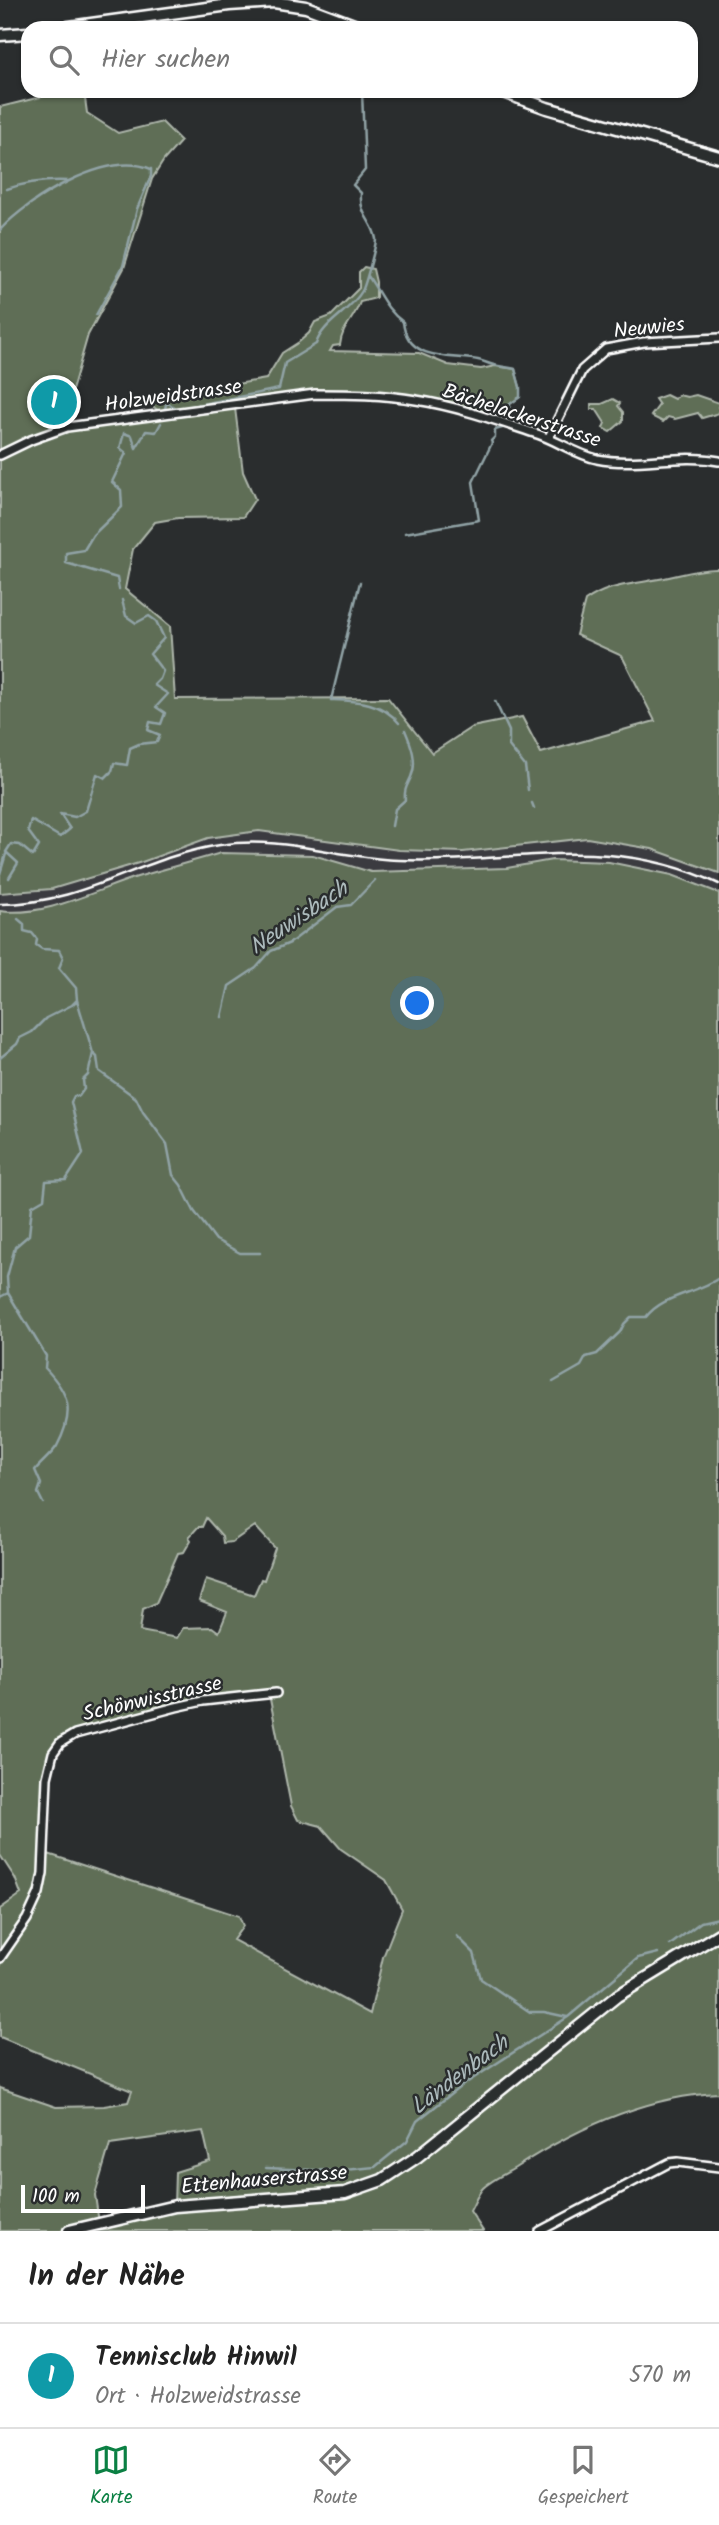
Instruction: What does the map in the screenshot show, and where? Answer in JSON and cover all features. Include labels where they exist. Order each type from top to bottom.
[{"type":"street","points":[[113,21],[274,1],[345,21]]},
{"type":"street","points":[[0,35],[21,34]]},
{"type":"street","points":[[519,98],[719,157]]},
{"type":"street","name":"Neuwies","points":[[549,437],[582,370],[606,349],[644,342],[719,338]]},
{"type":"street","name":"Bächelackerstrasse","points":[[315,394],[416,400],[446,406],[549,437],[587,455],[611,461],[690,457],[719,461]]},
{"type":"street","name":"Holzweidstrasse","points":[[0,455],[67,427],[315,394]]},
{"type":"street","name":"Schönwisstrasse","points":[[0,1958],[27,1919],[39,1893],[43,1873],[47,1778],[53,1753],[60,1743],[75,1734],[176,1707],[213,1699],[276,1693]]},
{"type":"street","name":"Ettenhauserstrasse","points":[[69,2231],[175,2206],[345,2193],[383,2180],[417,2157],[617,1996],[719,1934]]},
{"type":"street","points":[[540,2231],[669,2163],[719,2167]]},
{"type":"shaded area","points":[[259,831],[399,850],[462,852],[587,838],[652,849],[717,871],[719,893],[672,875],[552,860],[507,868],[371,872],[313,855],[138,877],[42,909],[11,913],[0,911],[0,893],[52,889],[142,862],[208,838]]},
{"type":"green space","points":[[37,98],[85,98],[87,113],[118,133],[162,122],[181,141],[152,179],[124,268],[88,335],[69,401],[67,427],[235,408],[243,472],[255,499],[243,517],[178,518],[155,522],[133,549],[125,589],[170,626],[175,699],[388,698],[432,753],[472,727],[522,717],[541,753],[655,721],[622,656],[576,635],[585,601],[618,586],[694,571],[719,569],[719,873],[652,849],[587,838],[463,852],[399,850],[259,831],[208,838],[142,862],[52,889],[0,893],[0,107]]},
{"type":"green space","points":[[364,267],[373,269],[376,298],[360,302],[343,333],[340,345],[333,346],[330,351],[419,353],[448,365],[515,369],[520,397],[510,404],[511,416],[505,424],[445,406],[342,394],[162,413],[151,405],[151,397],[160,393],[197,391],[266,379],[282,353],[309,333],[315,322],[331,316],[359,288],[359,272]]},
{"type":"green space","points":[[666,395],[674,399],[679,395],[696,395],[719,403],[719,413],[702,418],[698,413],[675,419],[668,417],[663,422],[651,416],[659,405],[655,399]]},
{"type":"green space","points":[[613,399],[620,403],[618,406],[623,412],[623,421],[610,432],[603,428],[605,423],[596,409],[591,409],[591,404],[602,404]]},
{"type":"green space","points":[[221,853],[313,855],[371,872],[507,868],[552,860],[609,862],[672,875],[719,893],[719,2093],[665,2101],[612,2117],[538,2154],[481,2190],[470,2211],[483,2231],[0,2231],[0,2088],[56,2107],[104,2106],[128,2102],[132,2091],[0,2037],[0,1909],[21,1894],[15,1878],[0,1855],[0,911],[17,912],[52,907],[137,877]],"holes":[[[206,1518],[222,1536],[223,1543],[232,1542],[255,1526],[275,1548],[264,1580],[261,1579],[254,1595],[206,1579],[199,1601],[227,1612],[219,1632],[212,1627],[183,1628],[177,1638],[140,1631],[143,1609],[156,1603],[178,1553],[184,1552],[191,1540],[189,1537],[198,1527],[202,1527]],[[269,1694],[291,1806],[298,1820],[321,1826],[341,1849],[386,1880],[402,1909],[383,1957],[370,2014],[233,1940],[243,1926],[239,1916],[45,1853],[49,1765],[66,1737],[223,1698]],[[203,2131],[210,2161],[175,2172],[174,2206],[99,2223],[95,2195],[110,2144]]]},
{"type":"waterway","points":[[164,411],[167,402],[176,409],[279,389],[285,363],[316,344],[324,329],[351,305],[362,291],[376,239],[362,207],[361,193],[353,185],[365,170],[362,98]]},
{"type":"waterway","points":[[0,230],[48,192],[91,172],[113,166],[133,165],[151,169],[151,176],[137,209],[123,266],[96,315]]},
{"type":"waterway","points":[[7,189],[38,182],[69,181]]},
{"type":"waterway","name":"Neuwisbach","points":[[368,276],[388,307],[403,322],[406,335],[412,344],[421,350],[515,369],[520,397],[510,404],[509,420]]},
{"type":"waterway","points":[[119,589],[117,578],[66,563],[66,553],[84,550],[93,535],[122,507],[121,490],[112,482],[126,453],[120,448],[124,433],[132,436],[136,448],[146,431],[156,432],[161,423]]},
{"type":"waterway","name":"Neuwisbach","points":[[405,533],[479,520],[473,482],[495,437],[495,430],[502,428]]},
{"type":"waterway","name":"Neuwisbach","points":[[360,582],[331,700],[376,706],[399,723]]},
{"type":"waterway","points":[[9,878],[18,863],[6,852],[11,844],[20,845],[33,856],[39,846],[28,831],[31,820],[60,837],[70,829],[60,814],[75,817],[86,811],[97,774],[105,778],[112,771],[114,763],[127,765],[130,748],[157,742],[160,735],[148,730],[150,722],[161,724],[165,713],[156,707],[168,694],[154,685],[163,671],[150,654],[164,638],[156,621],[149,616],[136,623],[126,616],[122,600]]},
{"type":"waterway","points":[[495,701],[509,731],[509,746],[525,766],[528,790]]},
{"type":"waterway","name":"Neuwisbach","points":[[392,826],[395,809],[405,800],[405,790],[414,765],[405,730]]},
{"type":"waterway","points":[[532,803],[534,808]]},
{"type":"waterway","points":[[0,874],[6,854]]},
{"type":"waterway","name":"Neuwisbach","points":[[222,1017],[229,986],[256,968],[271,951],[290,943],[337,907],[351,905],[375,880]]},
{"type":"waterway","points":[[18,919],[24,924],[24,931],[32,933],[37,939],[36,945],[42,949],[59,950],[63,958],[59,968],[76,988],[93,1053],[88,1075],[83,1080],[84,1089],[79,1096],[74,1096],[71,1102],[83,1154],[66,1180],[46,1181],[44,1199],[32,1206],[29,1235],[15,1247],[7,1277],[8,1293],[46,1356],[45,1368],[60,1386],[67,1404],[68,1413],[63,1434],[57,1446],[35,1470],[41,1484],[38,1493],[43,1503]]},
{"type":"waterway","points":[[0,1058],[46,1018],[77,1000]]},
{"type":"waterway","points":[[93,1053],[97,1057],[99,1071],[136,1098],[167,1144],[173,1175],[194,1211],[216,1240],[240,1253],[260,1253]]},
{"type":"waterway","points":[[553,1382],[581,1366],[586,1357],[597,1354],[631,1317],[646,1317],[662,1303],[719,1278]]},
{"type":"waterway","points":[[0,1297],[8,1293]]},
{"type":"waterway","name":"Ländenbach","points":[[670,1945],[701,1922],[719,1918]]},
{"type":"waterway","points":[[457,1936],[474,1953],[481,1979],[530,2012],[567,2017]]},
{"type":"waterway","name":"Ländenbach","points":[[266,2168],[335,2171],[375,2167],[407,2141],[417,2121],[460,2087],[568,2017],[638,1958],[658,1953]]},
{"type":"railway","points":[[0,904],[31,902],[59,896],[191,851],[243,843],[287,845],[399,860],[598,854],[678,868],[719,884]]},
{"type":"place","name":"Tennisclub Hinwil","points":[[54,402]]}]
